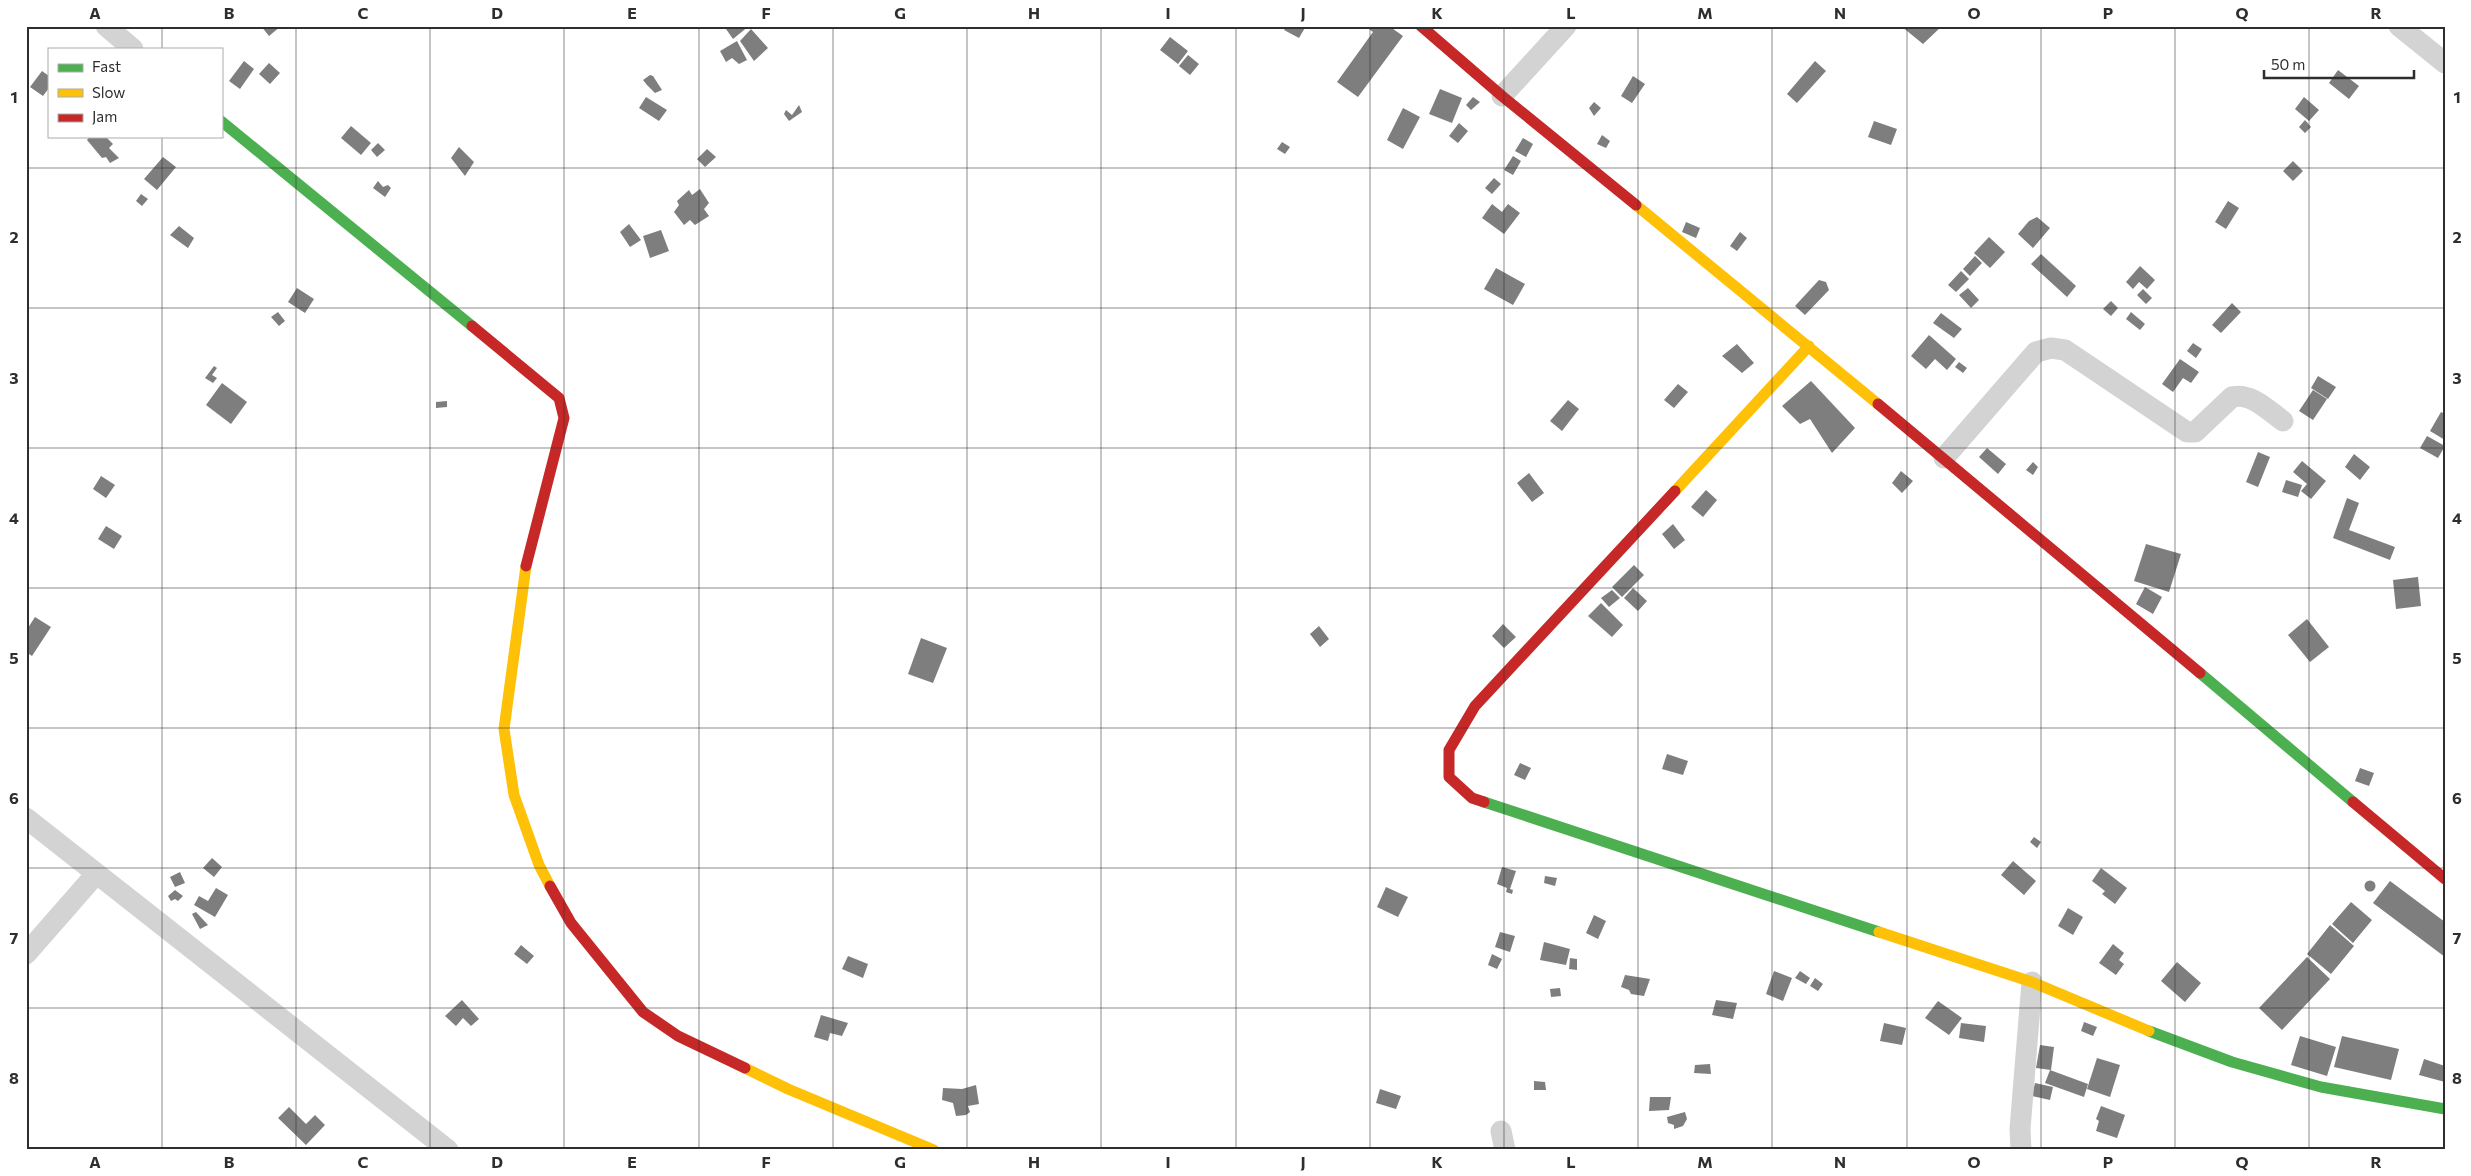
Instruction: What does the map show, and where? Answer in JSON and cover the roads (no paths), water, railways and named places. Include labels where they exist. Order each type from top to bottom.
[{"type":"street","points":[[106,26],[132,48]]},
{"type":"street","points":[[1421,26],[1502,96],[1944,458],[2445,879]]},
{"type":"street","points":[[1502,96],[1566,26]]},
{"type":"street","points":[[2399,26],[2445,63]]},
{"type":"street","points":[[222,122],[558,398],[564,418],[527,560],[504,729],[514,795],[539,864],[571,923],[617,983],[643,1012],[678,1036],[788,1089],[934,1150]]},
{"type":"street","points":[[1809,346],[1475,706],[1449,750],[1449,777],[1472,798],[2032,982],[2124,1021],[2232,1062],[2321,1086],[2445,1109]]},
{"type":"street","points":[[1944,458],[2036,352],[2051,348],[2066,350],[2187,432],[2195,432],[2232,397],[2240,395],[2255,401],[2283,421]]},
{"type":"street","points":[[26,818],[448,1150]]},
{"type":"street","points":[[26,954],[96,874]]},
{"type":"street","points":[[2021,1150],[2020,1129],[2032,982]]}]
